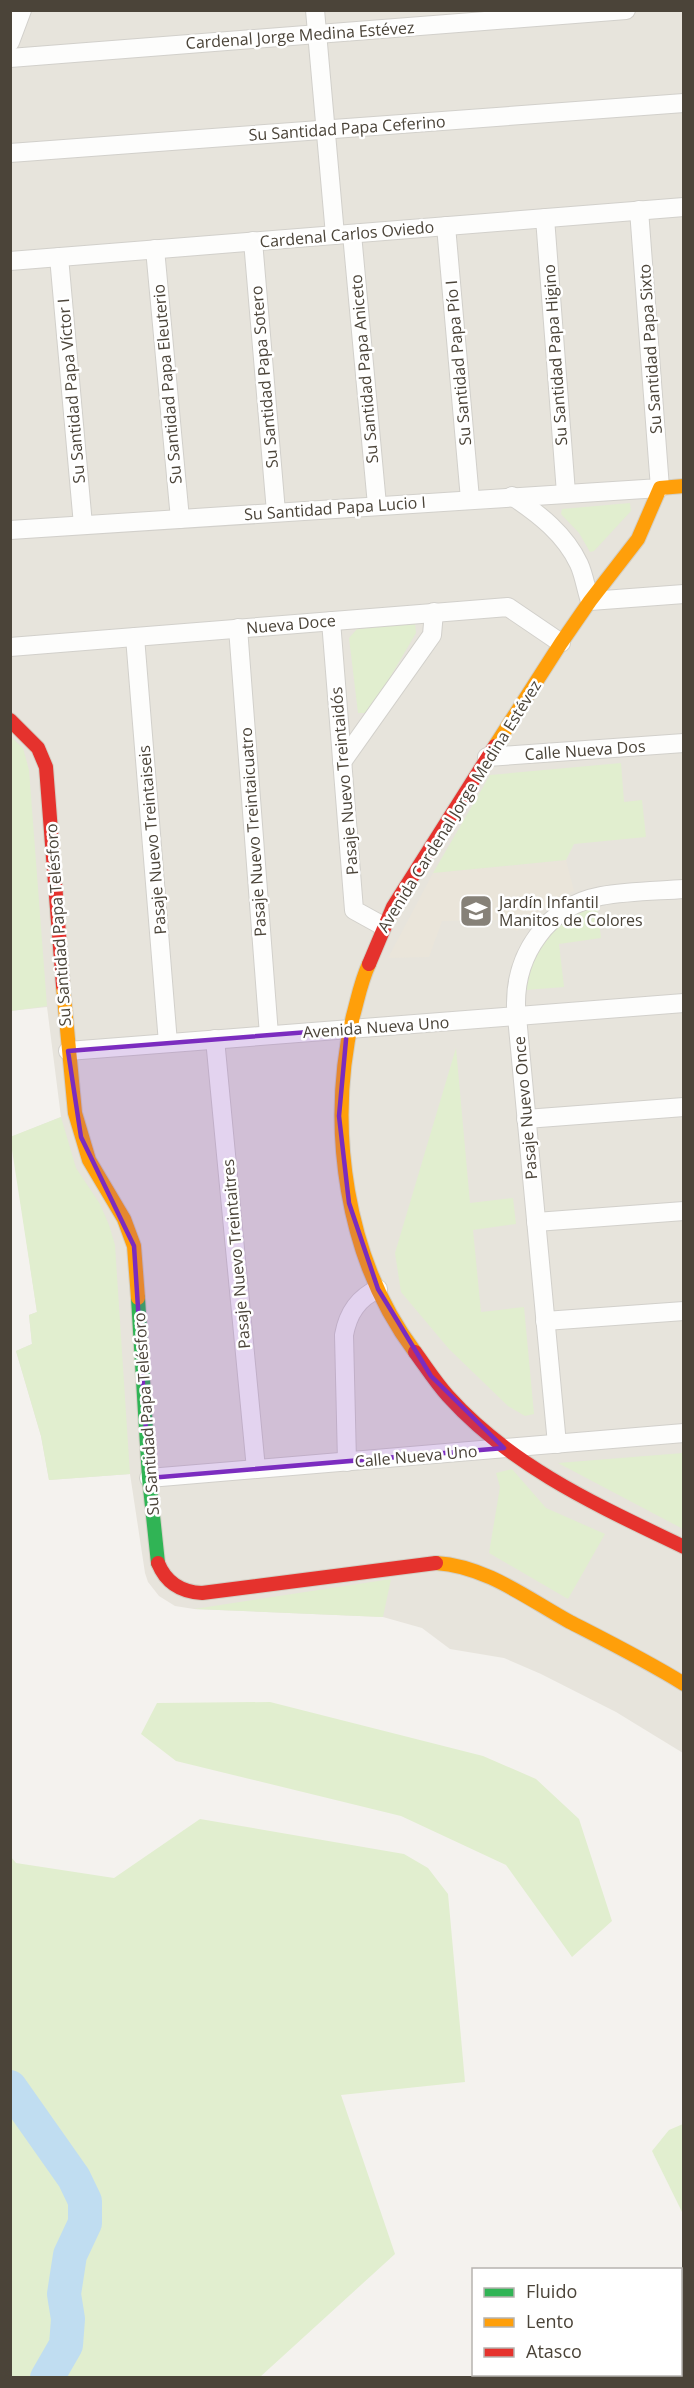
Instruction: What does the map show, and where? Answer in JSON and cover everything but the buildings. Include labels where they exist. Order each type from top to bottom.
[{"type":"street","points":[[10,42],[22,10]]},
{"type":"street","name":"Su Santidad Papa Aniceto","points":[[315,10],[325,129],[343,234],[377,505]]},
{"type":"street","name":"Cardenal Jorge Medina Estévez","points":[[10,58],[626,10]]},
{"type":"street","name":"Su Santidad Papa Ceferino","points":[[10,153],[684,103]]},
{"type":"street","name":"Cardenal Carlos Oviedo","points":[[10,261],[684,207]]},
{"type":"street","name":"Su Santidad Papa Sixto","points":[[639,210],[660,488]]},
{"type":"street","name":"Su Santidad Papa Higino","points":[[545,218],[566,493]]},
{"type":"street","name":"Su Santidad Papa Pío I","points":[[446,226],[470,499]]},
{"type":"street","name":"Su Santidad Papa Sotero","points":[[254,242],[276,512]]},
{"type":"street","name":"Su Santidad Papa Eleuterio","points":[[155,249],[180,519]]},
{"type":"street","name":"Su Santidad Papa Víctor I","points":[[59,257],[83,525]]},
{"type":"street","points":[[660,488],[684,486]]},
{"type":"street","name":"Su Santidad Papa Lucio I","points":[[10,530],[660,488]]},
{"type":"street","name":"Avenida Cardenal Jorge Medina Estévez","points":[[660,488],[638,539],[561,643],[487,757],[383,926],[362,977],[347,1029],[340,1087],[341,1154],[356,1232],[378,1289],[405,1339],[431,1376],[478,1426],[536,1471],[594,1506],[684,1547]]},
{"type":"street","points":[[512,496],[542,517],[565,542],[579,564],[590,601],[684,594]]},
{"type":"street","name":"Nueva Doce","points":[[10,647],[508,607],[561,643]]},
{"type":"street","points":[[342,762],[432,635],[434,612]]},
{"type":"street","name":"Pasaje Nuevo Treintaidós","points":[[331,621],[354,910],[383,926]]},
{"type":"street","name":"Pasaje Nuevo Treintaicuatro","points":[[238,628],[269,1035]]},
{"type":"street","name":"Pasaje Nuevo Treintaiseis","points":[[135,637],[168,1043]]},
{"type":"street","name":"Su Santidad Papa Telésforo","points":[[10,720],[38,748],[46,767],[75,1113],[81,1137],[97,1178],[124,1219],[134,1246],[149,1478],[158,1564],[167,1581],[183,1591],[202,1593],[429,1563],[466,1567],[492,1578],[571,1622],[609,1640],[684,1684]]},
{"type":"street","name":"Calle Nueva Dos","points":[[487,757],[684,743]]},
{"type":"street","name":"Pasaje Nuevo Once","points":[[556,1444],[517,1016],[516,996],[521,964],[537,936],[561,912],[574,905],[602,896],[684,889]]},
{"type":"street","name":"Avenida Nueva Uno","points":[[68,1051],[684,1003]]},
{"type":"street","name":"Pasaje Nuevo Treintaitres","points":[[215,1039],[256,1469]]},
{"type":"street","points":[[526,1119],[684,1107]]},
{"type":"street","points":[[536,1222],[684,1211]]},
{"type":"street","points":[[347,1462],[346,1324],[355,1306],[369,1293],[378,1289]]},
{"type":"street","points":[[545,1322],[684,1311]]},
{"type":"street","name":"Calle Nueva Uno","points":[[149,1478],[684,1433]]},
{"type":"highlighted area","points":[[347,1029],[339,1116],[349,1203],[378,1289],[431,1376],[504,1448],[149,1478],[134,1246],[81,1137],[68,1051]]},
{"type":"shaded area","points":[[10,11],[683,11],[683,1753],[616,1712],[541,1674],[504,1658],[450,1649],[422,1628],[383,1617],[194,1609],[175,1606],[159,1596],[148,1582],[130,1474],[49,1480],[41,1436],[16,1351],[32,1344],[29,1315],[37,1312],[11,1137],[61,1117],[47,1007],[10,1011]]},
{"type":"shaded area","name":"Jardín Infantil Manitos de Colores","points":[[566,860],[574,891],[550,901],[517,931],[497,920],[442,921],[429,957],[388,958],[433,873]]},
{"type":"green space","points":[[630,503],[631,511],[594,551],[590,552],[579,533],[561,514],[562,509]]},
{"type":"green space","points":[[415,623],[416,633],[369,713],[358,713],[349,638],[357,629]]},
{"type":"green space","points":[[10,736],[23,748],[29,770],[47,1006],[11,1011]]},
{"type":"green space","points":[[621,763],[624,802],[642,800],[646,837],[574,844],[566,860],[433,873],[490,775]]},
{"type":"green space","points":[[597,906],[601,938],[559,944],[564,987],[526,990],[534,961],[548,936],[570,918]]},
{"type":"green space","points":[[456,1048],[470,1203],[513,1198],[516,1224],[473,1230],[481,1312],[524,1307],[534,1414],[525,1416],[508,1406],[449,1349],[401,1292],[395,1253]]},
{"type":"green space","points":[[61,1117],[76,1168],[100,1204],[115,1245],[130,1474],[49,1480],[41,1436],[16,1351],[32,1344],[29,1315],[37,1312],[10,1137]]},
{"type":"green space","points":[[683,1453],[683,1529],[558,1463]]},
{"type":"green space","points":[[512,1469],[546,1508],[605,1534],[568,1599],[489,1553],[500,1487],[496,1473]]},
{"type":"green space","points":[[391,1579],[383,1617],[194,1609]]},
{"type":"green space","points":[[270,1702],[483,1756],[536,1779],[579,1819],[612,1921],[572,1957],[506,1865],[401,1816],[176,1761],[141,1734],[157,1703]]},
{"type":"green space","points":[[200,1819],[404,1854],[428,1868],[448,1894],[465,2082],[341,2095],[395,2254],[260,2377],[11,2377],[11,1857],[16,1863],[114,1878]]},
{"type":"green space","points":[[683,2124],[683,2214],[652,2151],[669,2130]]},
{"type":"waterway","points":[[10,2087],[74,2178],[85,2201],[85,2223],[70,2255],[64,2294],[68,2319],[66,2345],[47,2378]]},
{"type":"traffic: fast","points":[[138,1298],[149,1478],[158,1563]]},
{"type":"traffic: slow","points":[[495,746],[590,601],[638,539],[660,488],[684,486]]},
{"type":"traffic: slow","points":[[369,964],[353,1016],[345,1058],[342,1102],[343,1147],[348,1191],[358,1234],[372,1276],[391,1315],[415,1352]]},
{"type":"traffic: slow","points":[[63,986],[75,1113],[89,1160],[124,1219],[134,1246],[138,1298]]},
{"type":"traffic: slow","points":[[436,1563],[472,1570],[506,1585],[684,1684]]},
{"type":"traffic: jam","points":[[10,720],[38,748],[46,767],[63,986]]},
{"type":"traffic: jam","points":[[369,964],[393,907],[495,746]]},
{"type":"traffic: jam","points":[[415,1352],[448,1396],[500,1444],[558,1483],[684,1547]]},
{"type":"traffic: jam","points":[[158,1563],[165,1576],[175,1585],[187,1591],[202,1593],[436,1563]]},
{"type":"place","name":"Jardín Infantil Manitos de Colores","points":[[476,911]]}]
